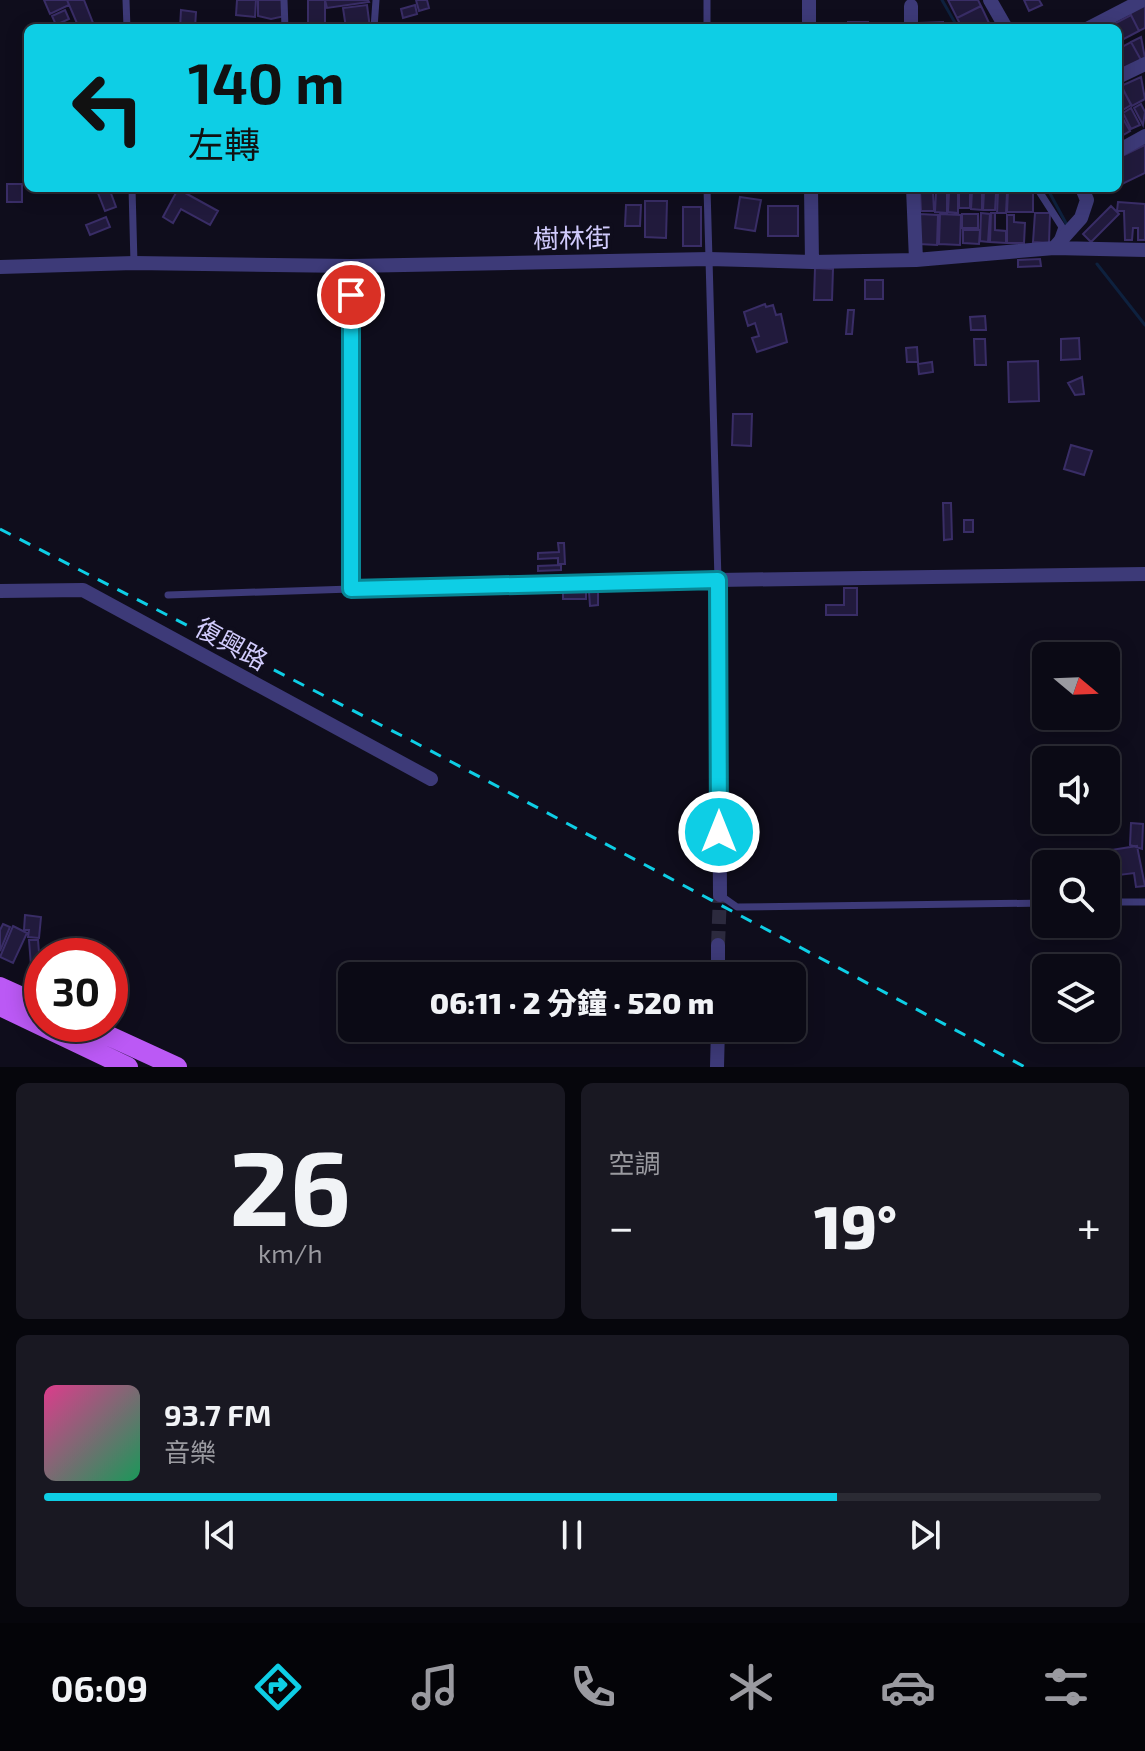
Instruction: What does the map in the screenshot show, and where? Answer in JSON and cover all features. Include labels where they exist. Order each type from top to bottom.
[{"type":"main road","points":[[0,987],[24,998]]},
{"type":"main road","points":[[0,1006],[128,1067]]},
{"type":"main road","points":[[121,1042],[169,1065]]},
{"type":"street","points":[[809,0],[809,24]]},
{"type":"street","points":[[1004,24],[992,4],[1009,0]]},
{"type":"street","points":[[1097,24],[1143,0]]},
{"type":"street","points":[[911,6],[911,24]]},
{"type":"street","points":[[1122,75],[1145,64]]},
{"type":"street","points":[[1122,149],[1145,136]]},
{"type":"street","points":[[811,192],[812,262]]},
{"type":"street","points":[[913,192],[916,260]]},
{"type":"street","points":[[1054,248],[1081,218],[1087,200],[1084,192]]},
{"type":"street","name":"樹林街","points":[[0,267],[134,263],[351,266],[709,259],[812,262],[916,260],[1054,248],[1145,250]]},
{"type":"street","points":[[720,895],[718,580],[1145,574]]},
{"type":"street","name":"復興路","points":[[0,591],[83,590],[431,779]]},
{"type":"street","points":[[718,945],[718,962]]},
{"type":"street","points":[[717,1067],[718,1042]]},
{"type":"lane","points":[[126,0],[127,24]]},
{"type":"lane","points":[[284,0],[285,24]]},
{"type":"lane","points":[[374,24],[376,0]]},
{"type":"lane","points":[[707,0],[707,24]]},
{"type":"lane","points":[[132,192],[134,263]]},
{"type":"lane","points":[[168,595],[718,580],[707,192]]},
{"type":"lane","points":[[1040,192],[1062,227],[1054,248]]},
{"type":"lane","points":[[351,266],[351,589]]},
{"type":"lane","points":[[720,895],[737,907],[1032,903]]},
{"type":"lane","points":[[1120,902],[1145,902]]},
{"type":"building","points":[[44,0],[67,0],[69,5],[50,14]]},
{"type":"building","points":[[67,0],[84,0],[93,24],[77,24]]},
{"type":"building","points":[[237,0],[256,0],[255,17],[236,15]]},
{"type":"building","points":[[258,0],[285,0],[285,16],[271,19],[258,16]]},
{"type":"building","points":[[308,0],[325,0],[325,24],[308,24]]},
{"type":"building","points":[[325,0],[368,0],[369,2],[327,8]]},
{"type":"building","points":[[416,0],[427,0],[429,8],[419,11]]},
{"type":"building","points":[[948,0],[978,0],[981,6],[957,18]]},
{"type":"building","points":[[1024,0],[1039,0],[1042,5],[1029,11]]},
{"type":"building","points":[[1145,3],[1145,28],[1139,31],[1129,11]]},
{"type":"building","points":[[367,5],[369,24],[345,24],[343,8]]},
{"type":"building","points":[[415,5],[417,14],[403,18],[401,9]]},
{"type":"building","points":[[981,6],[990,24],[960,24],[957,18]]},
{"type":"building","points":[[65,10],[69,19],[56,24],[52,16]]},
{"type":"building","points":[[181,10],[196,12],[195,24],[180,24]]},
{"type":"building","points":[[1131,15],[1139,31],[1122,40],[1122,24],[1114,24]]},
{"type":"building","points":[[1141,37],[1145,58],[1141,60],[1131,42]]},
{"type":"building","points":[[1131,42],[1141,60],[1122,70],[1122,47]]},
{"type":"building","points":[[1141,77],[1145,99],[1132,106],[1122,86]]},
{"type":"building","points":[[1122,87],[1131,105],[1122,110]]},
{"type":"building","points":[[1141,104],[1145,112],[1143,125],[1134,108]]},
{"type":"building","points":[[1131,108],[1140,125],[1131,129],[1123,113]]},
{"type":"building","points":[[1122,117],[1130,131],[1122,133]]},
{"type":"building","points":[[1145,145],[1145,173],[1122,184],[1122,156]]},
{"type":"building","points":[[7,184],[22,184],[22,202],[7,202]]},
{"type":"building","points":[[98,192],[110,192],[116,207],[105,211]]},
{"type":"building","points":[[176,192],[183,192],[218,211],[210,225],[181,209],[173,223],[163,217]]},
{"type":"building","points":[[920,192],[933,192],[934,211],[921,211]]},
{"type":"building","points":[[936,192],[947,193],[947,213],[935,212]]},
{"type":"building","points":[[959,192],[970,192],[970,208],[959,208]]},
{"type":"building","points":[[972,192],[982,193],[982,210],[971,209]]},
{"type":"building","points":[[984,192],[996,193],[995,210],[983,210]]},
{"type":"building","points":[[1008,192],[1033,192],[1033,212],[1007,212]]},
{"type":"building","points":[[949,193],[958,193],[958,213],[948,212]]},
{"type":"building","points":[[998,193],[1007,193],[1006,213],[997,213]]},
{"type":"building","points":[[740,197],[761,200],[755,231],[735,228]]},
{"type":"building","points":[[645,201],[667,201],[666,238],[645,237]]},
{"type":"building","points":[[1118,202],[1145,204],[1145,240],[1138,240],[1138,228],[1133,228],[1132,240],[1125,240],[1124,211],[1117,211]]},
{"type":"building","points":[[626,205],[641,205],[640,226],[625,226]]},
{"type":"building","points":[[768,206],[798,206],[798,236],[768,236]]},
{"type":"building","points":[[1111,206],[1119,214],[1091,242],[1083,234]]},
{"type":"building","points":[[683,207],[701,207],[701,246],[683,246]]},
{"type":"building","points":[[981,213],[990,214],[988,242],[980,241]]},
{"type":"building","points":[[991,213],[995,213],[995,230],[1006,231],[1006,243],[990,242]]},
{"type":"building","points":[[1035,213],[1050,213],[1049,243],[1033,242]]},
{"type":"building","points":[[920,214],[938,215],[937,245],[919,244]]},
{"type":"building","points":[[940,214],[961,215],[960,245],[939,244]]},
{"type":"building","points":[[962,214],[978,214],[978,228],[962,228]]},
{"type":"building","points":[[1007,215],[1014,215],[1014,222],[1025,223],[1024,243],[1007,243]]},
{"type":"building","points":[[106,217],[110,227],[90,235],[86,225]]},
{"type":"building","points":[[963,230],[980,230],[979,244],[963,243]]},
{"type":"building","points":[[1040,259],[1041,266],[1018,267],[1018,260]]},
{"type":"building","points":[[815,268],[833,269],[832,300],[814,300]]},
{"type":"building","points":[[865,280],[883,280],[883,299],[865,299]]},
{"type":"building","points":[[765,304],[766,307],[773,305],[776,315],[781,314],[787,342],[757,352],[752,338],[759,336],[755,323],[748,326],[744,312]]},
{"type":"building","points":[[848,310],[854,310],[852,334],[846,334]]},
{"type":"building","points":[[985,316],[986,330],[971,330],[970,317]]},
{"type":"building","points":[[1079,338],[1080,359],[1061,360],[1061,339]]},
{"type":"building","points":[[974,339],[985,339],[986,365],[975,365]]},
{"type":"building","points":[[917,347],[918,362],[907,362],[906,348]]},
{"type":"building","points":[[1038,361],[1039,401],[1009,402],[1008,362]]},
{"type":"building","points":[[932,362],[933,372],[919,374],[918,364]]},
{"type":"building","points":[[1082,377],[1084,394],[1075,395],[1068,383]]},
{"type":"building","points":[[733,414],[752,414],[751,446],[732,445]]},
{"type":"building","points":[[1071,445],[1092,451],[1084,475],[1064,469]]},
{"type":"building","points":[[943,503],[951,503],[952,539],[944,540]]},
{"type":"building","points":[[964,520],[973,520],[973,532],[964,532]]},
{"type":"building","points":[[558,543],[564,543],[565,564],[558,564],[558,558],[538,559],[538,553],[559,552]]},
{"type":"building","points":[[561,565],[561,570],[538,571],[538,566]]},
{"type":"building","points":[[586,586],[586,599],[563,599],[563,587]]},
{"type":"building","points":[[844,588],[857,588],[857,615],[826,615],[826,605],[844,605]]},
{"type":"building","points":[[589,592],[598,592],[598,605],[590,606]]},
{"type":"building","points":[[1131,823],[1143,824],[1142,849],[1130,845]]},
{"type":"building","points":[[1137,846],[1145,886],[1136,887],[1134,873],[1120,875],[1120,850],[1111,850]]},
{"type":"building","points":[[25,915],[41,917],[39,938],[28,937],[29,930],[24,930]]},
{"type":"building","points":[[3,924],[10,927],[0,951],[0,930]]},
{"type":"building","points":[[13,926],[27,933],[13,963],[0,957]]},
{"type":"waterway","points":[[942,0],[956,24]]},
{"type":"waterway","points":[[1049,192],[1067,225]]},
{"type":"waterway","points":[[1097,264],[1145,325]]},
{"type":"tunnel","points":[[718,945],[720,895]]},
{"type":"railway","points":[[0,529],[414,742],[1025,1067]]},
{"type":"route","points":[[351,295],[351,589],[718,580],[719,832]]}]
